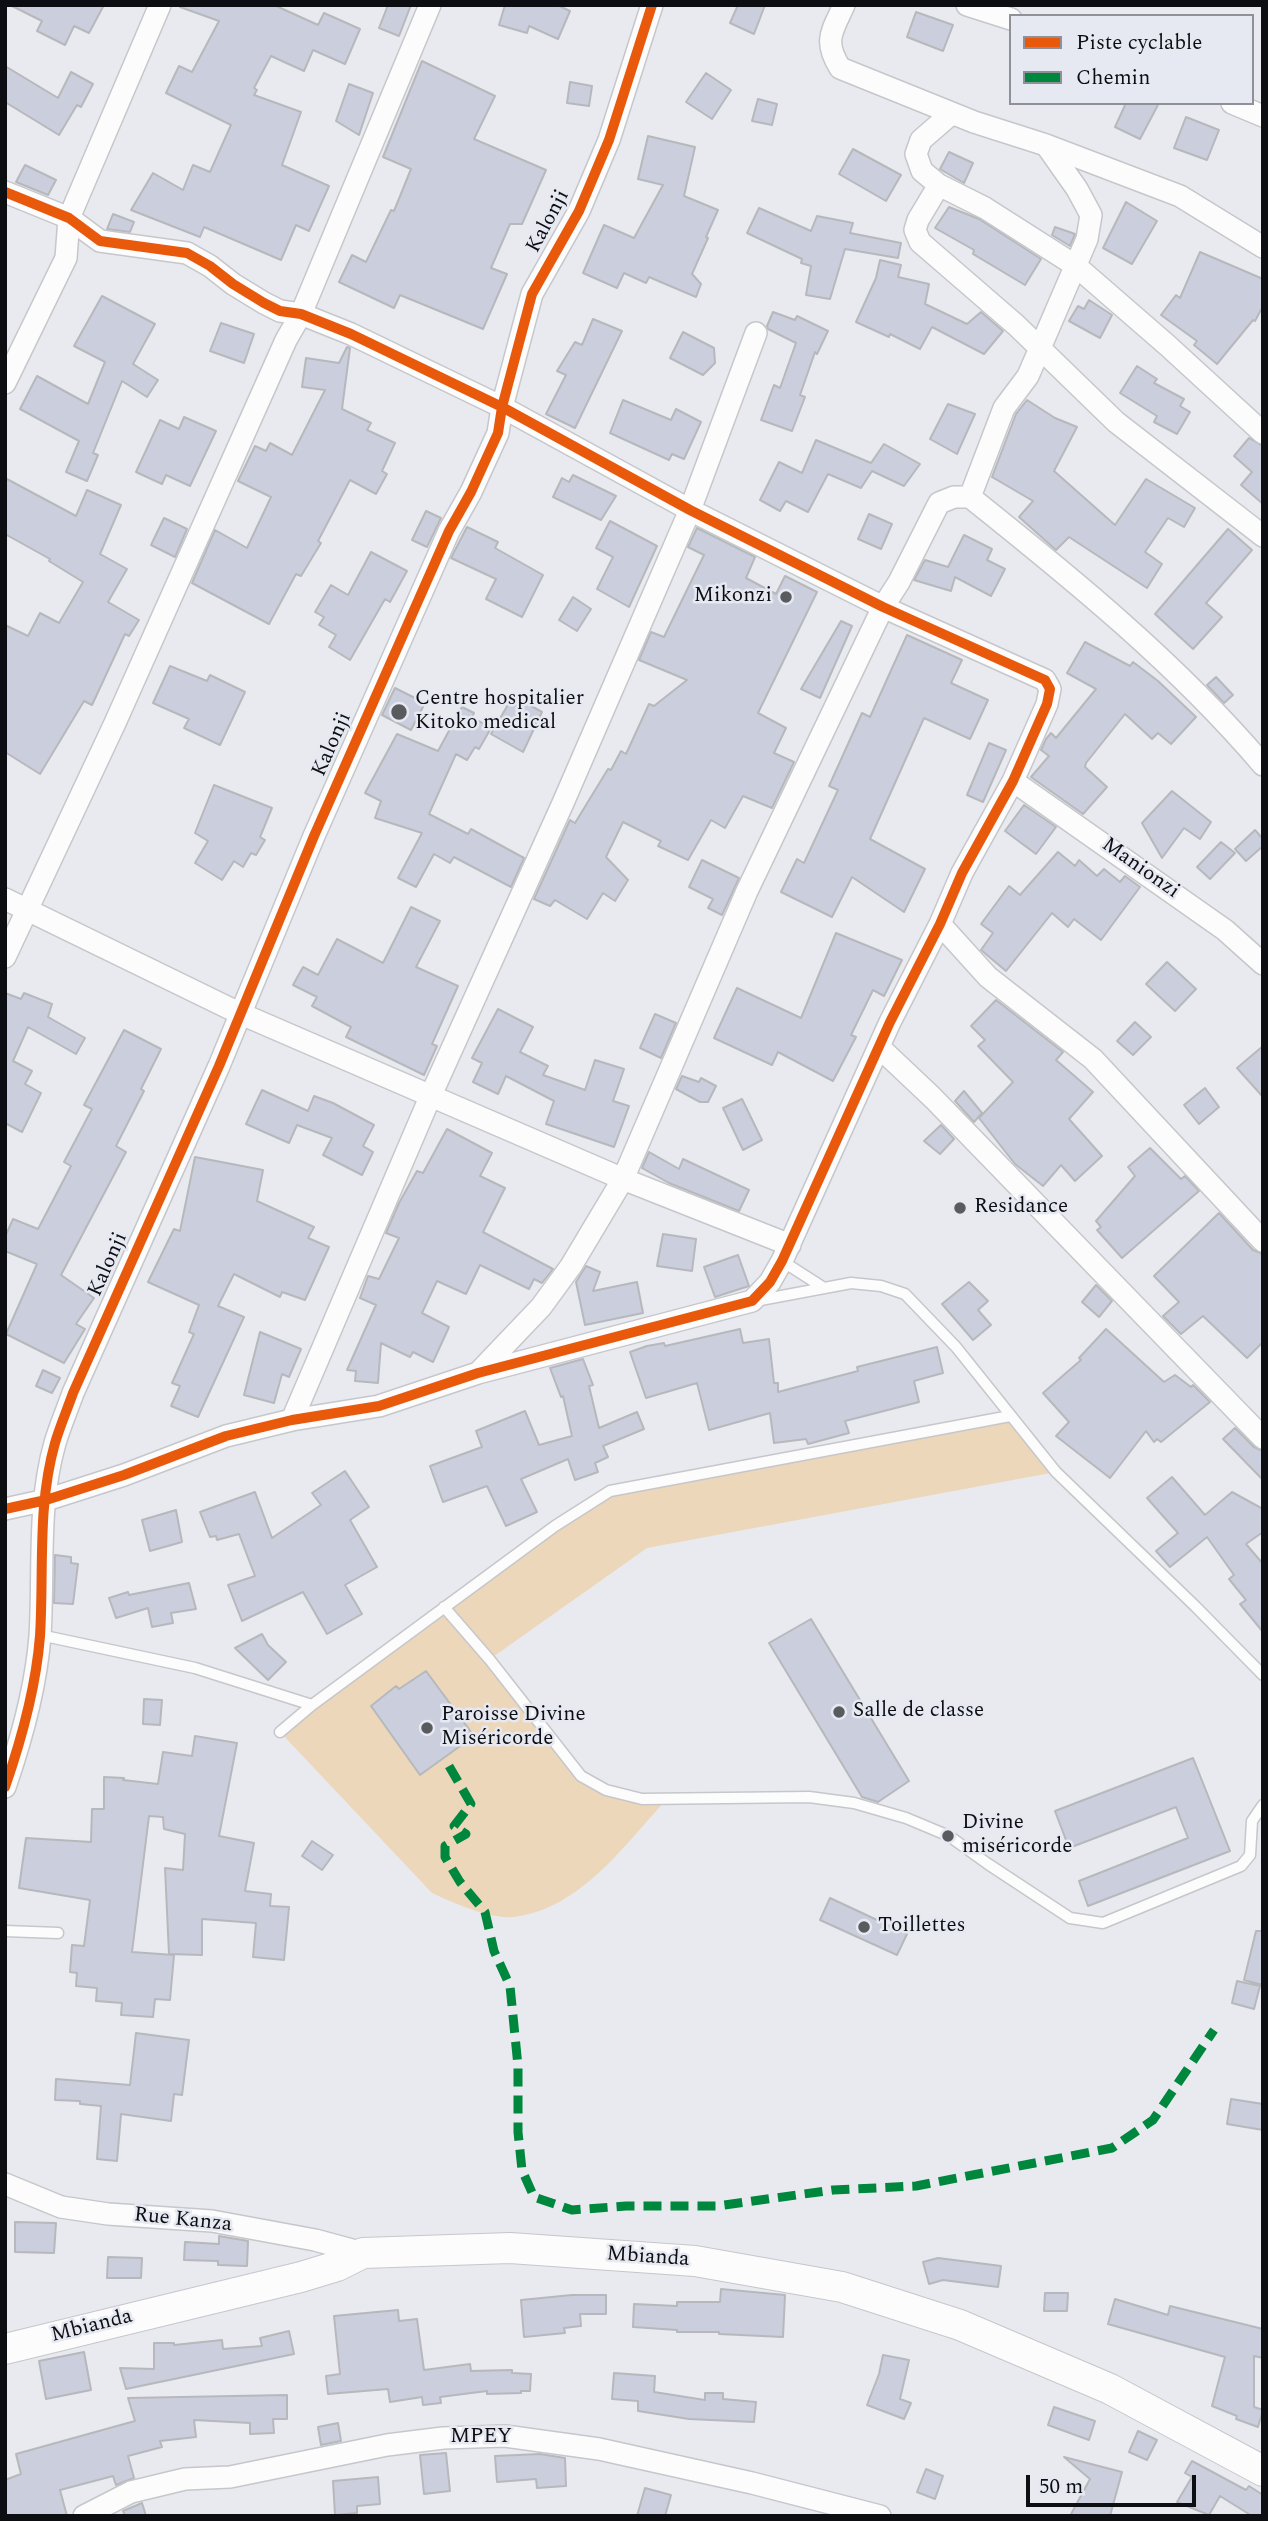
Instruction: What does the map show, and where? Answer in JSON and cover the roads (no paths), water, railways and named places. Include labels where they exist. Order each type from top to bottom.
[{"type":"street","points":[[5,383],[66,258],[69,218],[160,5]]},
{"type":"street","points":[[5,957],[115,723],[286,340],[301,313],[430,5]]},
{"type":"street","name":"Kalonji","points":[[5,1787],[19,1747],[34,1684],[40,1635],[41,1560],[46,1500],[54,1445],[73,1393],[213,1079],[314,836],[449,531],[471,492],[498,433],[502,407],[532,294],[579,211],[609,140],[652,5]]},
{"type":"street","points":[[844,5],[830,37],[831,54],[840,68],[951,114],[1046,145],[1180,196],[1263,247]]},
{"type":"street","points":[[967,5],[1009,18]]},
{"type":"street","points":[[1237,105],[1263,116]]},
{"type":"street","points":[[951,114],[921,141],[916,154],[922,171],[939,185],[985,208],[1076,266],[1263,433]]},
{"type":"street","points":[[970,497],[1004,408],[1028,376],[1087,239],[1091,215],[1077,189],[1046,145]]},
{"type":"street","points":[[939,185],[918,220],[915,230],[920,242],[1040,349],[1116,422],[1263,536]]},
{"type":"street","points":[[5,192],[69,218],[100,241],[187,253],[264,303],[279,310],[301,313],[351,334],[502,407],[690,510],[883,607],[1045,680],[1050,689],[1047,704],[1013,781],[962,873],[786,1253],[771,1282],[752,1301],[478,1373],[379,1406],[292,1420],[226,1436],[124,1475],[46,1500],[5,1509]]},
{"type":"street","points":[[292,1420],[431,1095],[563,803],[690,510],[756,333]]},
{"type":"street","points":[[478,1373],[541,1307],[571,1266],[623,1179],[747,891],[883,607],[899,582],[939,503],[954,497],[970,497],[1060,569],[1183,678],[1263,765]]},
{"type":"street","name":"Manionzi","points":[[1013,781],[1225,930],[1263,964]]},
{"type":"street","points":[[5,899],[239,1013],[623,1179],[786,1253]]},
{"type":"street","points":[[940,924],[989,977],[1093,1059],[1263,1241]]},
{"type":"street","points":[[880,1047],[933,1098],[1263,1438]]},
{"type":"street","name":"Rue Kanza","points":[[5,2184],[61,2207],[108,2214],[212,2221],[314,2240],[363,2253]]},
{"type":"street","name":"Mbianda","points":[[5,2349],[301,2277],[337,2266],[363,2253],[510,2248],[695,2261],[842,2287],[960,2325],[1110,2389],[1263,2472]]},
{"type":"street","name":"MPEY","points":[[84,2516],[131,2493],[185,2479],[230,2477],[387,2445],[443,2438],[505,2436],[599,2449],[752,2483],[880,2516]]},
{"type":"lane","points":[[786,1253],[824,1288]]},
{"type":"lane","points":[[752,1301],[851,1283],[881,1286],[905,1294],[956,1347],[1056,1472],[1263,1675]]},
{"type":"lane","points":[[279,1732],[555,1526],[610,1491],[1010,1416]]},
{"type":"lane","points":[[444,1608],[498,1669],[581,1776],[606,1790],[642,1799],[809,1797],[853,1803],[906,1818],[949,1836],[1070,1918],[1103,1923],[1241,1866],[1251,1855],[1252,1821],[1263,1805]]},
{"type":"lane","points":[[40,1635],[195,1668],[312,1705]]},
{"type":"lane","points":[[5,1931],[58,1933]]},
{"type":"place","name":"Mikonzi","points":[[786,597]]},
{"type":"place","name":"Centre hospitalier Kitoko medical","points":[[399,712]]},
{"type":"place","name":"Residance","points":[[960,1208]]},
{"type":"place","name":"Salle de classe","points":[[839,1712]]},
{"type":"place","name":"Paroisse Divine Miséricorde","points":[[427,1728]]},
{"type":"place","name":"Divine miséricorde","points":[[948,1836]]},
{"type":"place","name":"Toillettes","points":[[864,1927]]}]
